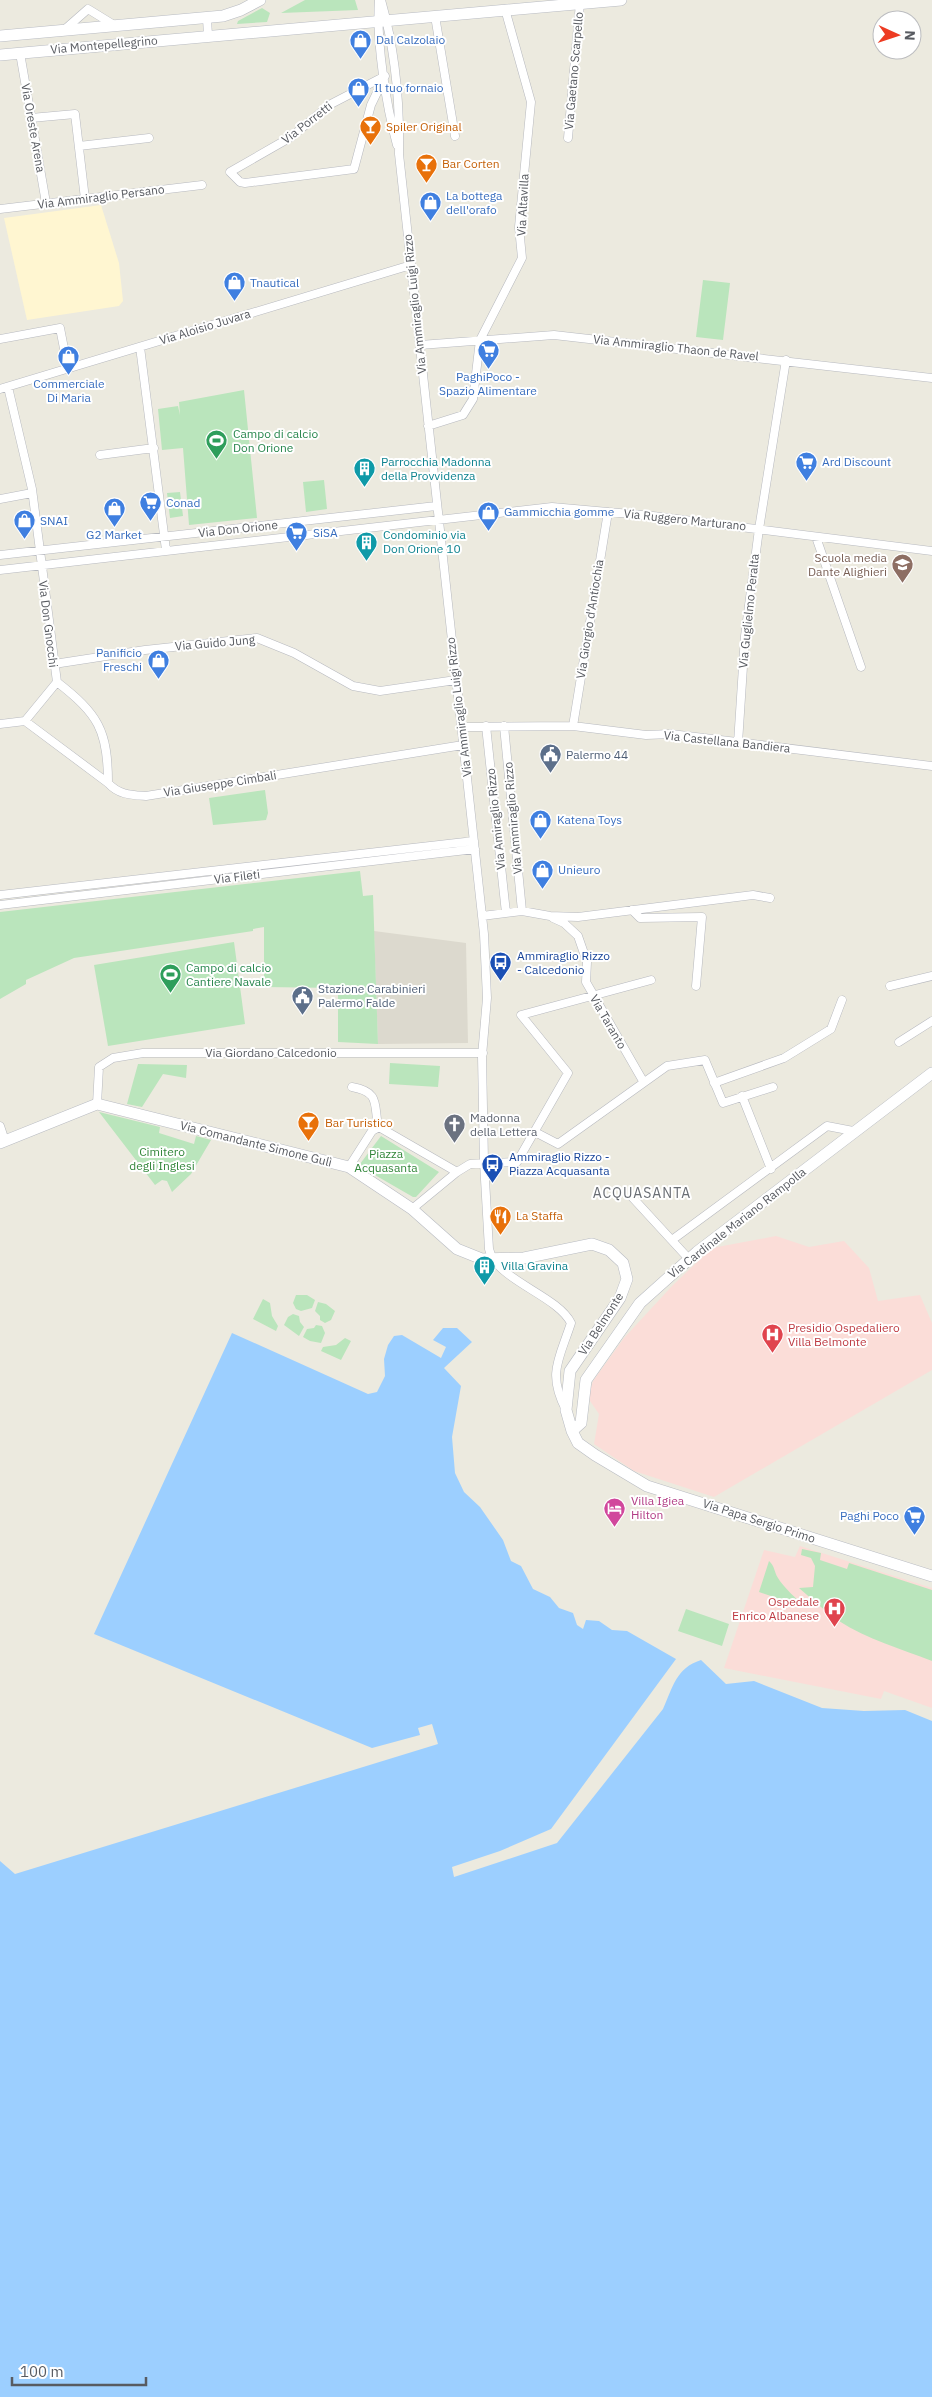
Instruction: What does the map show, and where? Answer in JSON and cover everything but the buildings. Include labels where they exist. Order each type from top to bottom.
[{"type":"street","points":[[63,31],[88,9],[90,0]]},
{"type":"street","name":"Via Montepellegrino","points":[[0,36],[207,18],[231,14],[260,0]]},
{"type":"street","points":[[380,0],[383,21]]},
{"type":"street","name":"Via Montepellegrino","points":[[0,55],[621,0]]},
{"type":"street","name":"Via Gaetano Scarpello","points":[[568,138],[580,3]]},
{"type":"street","points":[[88,9],[115,26]]},
{"type":"street","name":"Via Altavilla","points":[[428,426],[463,415],[473,399],[480,340],[522,258],[519,227],[531,102],[505,9]]},
{"type":"street","points":[[435,16],[455,136]]},
{"type":"street","points":[[207,18],[208,36]]},
{"type":"street","name":"Via Ammiraglio Luigi Rizzo","points":[[383,21],[385,76],[390,121],[399,154]]},
{"type":"street","name":"Via Ammiraglio Luigi Rizzo","points":[[383,21],[400,120],[399,154],[482,916],[487,998],[483,1053],[484,1162],[487,1233],[493,1260]]},
{"type":"street","name":"Via Oreste Arena","points":[[20,53],[46,203]]},
{"type":"street","name":"Via Porretti","points":[[385,76],[371,106],[354,169],[245,183],[240,182],[230,172],[291,138],[332,104],[385,76]]},
{"type":"street","points":[[32,118],[75,114],[85,198]]},
{"type":"street","points":[[79,146],[149,138]]},
{"type":"street","name":"Via Ammiraglio Persano","points":[[0,209],[202,185]]},
{"type":"street","name":"Via Aloisio Juvara","points":[[4,388],[411,265]]},
{"type":"street","points":[[0,339],[60,328],[68,369]]},
{"type":"street","name":"Via Ammiraglio Thaon de Ravel","points":[[420,345],[554,335],[932,378]]},
{"type":"street","points":[[140,347],[166,550]]},
{"type":"street","name":"Via Guglielmo Peralta","points":[[738,743],[744,636],[786,360]]},
{"type":"street","points":[[4,388],[32,493],[41,565]]},
{"type":"street","points":[[100,455],[154,448]]},
{"type":"street","points":[[0,499],[32,493]]},
{"type":"street","name":"Via Don Orione","points":[[0,555],[436,506]]},
{"type":"street","name":"Via Ruggero Marturano","points":[[438,520],[552,507],[759,529],[932,551]]},
{"type":"street","name":"Via Giorgio d'Antiochia","points":[[573,726],[608,512]]},
{"type":"street","name":"Via Don Orione","points":[[0,570],[438,520]]},
{"type":"street","points":[[816,537],[861,667]]},
{"type":"street","name":"Via Don Gnocchi","points":[[41,565],[57,682]]},
{"type":"street","name":"Via Guido Jung","points":[[54,664],[128,652],[257,638],[294,653],[352,686],[380,691],[456,680]]},
{"type":"street","points":[[0,724],[25,721],[57,682],[84,703],[103,732],[108,756],[108,783]]},
{"type":"street","name":"Via Giuseppe Cimbali","points":[[25,721],[116,791],[127,795],[146,796],[464,745]]},
{"type":"street","name":"Via Amiraglio Rizzo","points":[[486,726],[506,913]]},
{"type":"street","name":"Via Ammiraglio Rizzo","points":[[504,726],[522,911]]},
{"type":"street","name":"Via Castellana Bandiera","points":[[462,727],[573,726],[646,734],[671,734],[932,766]]},
{"type":"street","name":"Via Fileti","points":[[0,895],[474,841]]},
{"type":"street","name":"Via Fileti","points":[[0,905],[475,849]]},
{"type":"street","points":[[482,916],[522,911],[550,916],[578,917],[752,895],[770,898]]},
{"type":"street","points":[[632,910],[640,918],[702,917],[696,986]]},
{"type":"street","name":"Via Taranto","points":[[550,916],[564,923],[578,936],[587,962],[586,982],[643,1081]]},
{"type":"street","points":[[890,986],[932,976]]},
{"type":"street","points":[[412,1209],[457,1172],[470,1164],[517,1162],[535,1132],[568,1073],[521,1015],[651,980]]},
{"type":"street","points":[[714,1083],[784,1058],[831,1029],[842,1000]]},
{"type":"street","points":[[899,1042],[932,1021]]},
{"type":"street","name":"Via Giordano Calcedonio","points":[[97,1104],[100,1067],[113,1058],[143,1053],[483,1053]]},
{"type":"street","points":[[535,1132],[558,1144],[643,1081],[667,1066],[704,1060],[723,1102],[773,1087]]},
{"type":"street","name":"Via Cardinale Mariano Rampolla","points":[[572,1431],[581,1423],[586,1380],[640,1303],[689,1259],[932,1073]]},
{"type":"street","points":[[352,1087],[368,1090],[374,1098],[378,1127]]},
{"type":"street","points":[[742,1096],[771,1169]]},
{"type":"street","points":[[0,1126],[2,1142],[97,1104]]},
{"type":"street","name":"Via Comandante Simone Gulì","points":[[97,1104],[349,1167],[412,1209],[457,1249],[475,1257],[493,1260]]},
{"type":"street","points":[[672,1240],[827,1126],[853,1132]]},
{"type":"street","points":[[378,1127],[390,1131],[457,1172]]},
{"type":"street","points":[[349,1167],[372,1131],[378,1127]]},
{"type":"street","points":[[632,1197],[689,1259]]},
{"type":"street","name":"Via Belmonte","points":[[493,1260],[524,1258],[592,1244],[609,1250],[624,1263],[627,1280],[620,1298],[570,1372],[566,1410],[572,1431]]},
{"type":"street","points":[[493,1260],[566,1314],[571,1323],[555,1374],[556,1392],[566,1410]]},
{"type":"street","name":"Via Papa Sergio Primo","points":[[572,1431],[578,1443],[595,1456],[647,1486],[932,1576]]},
{"type":"shaded area","points":[[101,205],[119,263],[123,301],[119,306],[27,320],[4,218]]},
{"type":"shaded area","points":[[374,931],[466,943],[468,1043],[378,1044]]},
{"type":"shaded area","name":"Presidio Ospedaliero Villa Belmonte","points":[[776,1236],[809,1247],[844,1241],[869,1268],[878,1301],[920,1295],[932,1323],[932,1370],[714,1497],[634,1471],[594,1444],[599,1414],[588,1398],[593,1381],[624,1338],[672,1286],[712,1248]]},
{"type":"shaded area","name":"Ospedale Enrico Albanese","points":[[800,1546],[932,1588],[932,1708],[884,1691],[881,1699],[724,1668],[764,1550],[795,1557]]},
{"type":"green space","points":[[305,0],[355,0],[358,10],[281,13]]},
{"type":"green space","points":[[262,8],[270,13],[267,22],[237,24],[238,21]]},
{"type":"green space","points":[[703,280],[730,283],[723,340],[696,337]]},
{"type":"green space","name":"Campo di calcio Don Orione","points":[[244,390],[257,518],[189,525],[183,448],[162,450],[158,409],[178,406],[180,415],[179,402]]},
{"type":"green space","points":[[324,480],[327,509],[306,512],[303,482]]},
{"type":"green space","points":[[180,492],[183,516],[170,518],[167,493]]},
{"type":"green space","points":[[265,790],[268,813],[266,820],[213,825],[209,798]]},
{"type":"green space","points":[[360,871],[363,896],[373,895],[378,1044],[338,1042],[338,988],[264,987],[264,927],[253,929],[253,931],[74,958],[26,980],[26,984],[0,999],[0,912]]},
{"type":"green space","name":"Campo di calcio Cantiere Navale","points":[[234,942],[245,1024],[108,1046],[94,965]]},
{"type":"green space","points":[[390,1063],[440,1066],[438,1087],[389,1084]]},
{"type":"green space","points":[[138,1064],[187,1065],[186,1078],[163,1074],[142,1107],[127,1104]]},
{"type":"green space","name":"Cimitero degli Inglesi","points":[[99,1112],[160,1127],[159,1133],[194,1144],[196,1136],[211,1140],[191,1174],[172,1192],[167,1181],[162,1180],[155,1185]]},
{"type":"green space","name":"Piazza Acquasanta","points":[[381,1136],[439,1172],[416,1197],[361,1167],[360,1164]]},
{"type":"green space","points":[[296,1295],[307,1295],[315,1300],[312,1308],[301,1311],[296,1309],[293,1303]]},
{"type":"green space","points":[[263,1299],[270,1303],[272,1316],[278,1326],[276,1331],[253,1319]]},
{"type":"green space","points":[[318,1302],[326,1304],[335,1311],[331,1320],[325,1323],[320,1320],[320,1316],[315,1311]]},
{"type":"green space","points":[[293,1314],[299,1316],[300,1322],[304,1327],[299,1336],[284,1325],[288,1317]]},
{"type":"green space","points":[[316,1325],[322,1326],[325,1333],[321,1343],[310,1341],[303,1337],[307,1329],[314,1328]]},
{"type":"green space","points":[[345,1338],[351,1341],[341,1360],[321,1351],[323,1347],[336,1345]]},
{"type":"green space","points":[[802,1549],[821,1553],[820,1560],[847,1569],[849,1563],[932,1590],[932,1661],[884,1643],[839,1621],[799,1588],[813,1587],[815,1566],[811,1558],[801,1555]]},
{"type":"green space","points":[[769,1561],[780,1582],[806,1608],[759,1592]]},
{"type":"green space","points":[[686,1609],[729,1624],[722,1646],[678,1631]]},
{"type":"water","points":[[443,1328],[457,1328],[472,1342],[444,1368],[461,1386],[452,1437],[455,1473],[464,1492],[480,1507],[503,1540],[511,1561],[521,1566],[533,1589],[550,1597],[559,1608],[573,1613],[577,1625],[583,1629],[586,1620],[599,1621],[612,1630],[627,1631],[676,1659],[551,1829],[500,1851],[452,1867],[454,1877],[557,1843],[663,1709],[676,1679],[686,1668],[701,1660],[726,1684],[754,1681],[822,1708],[864,1711],[905,1710],[932,1721],[932,2397],[0,2397],[0,1861],[15,1874],[438,1744],[432,1724],[418,1728],[420,1735],[372,1748],[94,1634],[232,1333],[368,1394],[377,1392],[385,1376],[384,1359],[388,1345],[394,1336],[402,1335],[441,1358],[446,1347],[433,1340]]},
{"type":"place","name":"Dal Calzolaio","points":[[360,59]]},
{"type":"place","name":"Il tuo fornaio","points":[[358,107]]},
{"type":"place","name":"Spiler Original","points":[[370,146]]},
{"type":"place","name":"Bar Corten","points":[[426,183]]},
{"type":"place","name":"La bottega dell'orafo","points":[[430,222]]},
{"type":"place","name":"Tnautical","points":[[234,302]]},
{"type":"place","name":"PaghiPoco - Spazio Alimentare","points":[[488,369]]},
{"type":"place","name":"Commerciale Di Maria","points":[[69,376]]},
{"type":"place","name":"Campo di calcio Don Orione","points":[[217,460]]},
{"type":"place","name":"Ard Discount","points":[[806,481]]},
{"type":"place","name":"Parrocchia Madonna della Provvidenza","points":[[365,488]]},
{"type":"place","name":"Conad","points":[[150,522]]},
{"type":"place","name":"G2 Market","points":[[114,527]]},
{"type":"place","name":"Gammicchia gomme","points":[[488,531]]},
{"type":"place","name":"SNAI","points":[[24,540]]},
{"type":"place","name":"SiSA","points":[[297,552]]},
{"type":"place","name":"Condominio via Don Orione 10","points":[[367,561]]},
{"type":"place","name":"Scuola media Dante Alighieri","points":[[903,584]]},
{"type":"place","name":"Panificio Freschi","points":[[158,679]]},
{"type":"place","name":"Palermo 44","points":[[550,774]]},
{"type":"place","name":"Katena Toys","points":[[541,839]]},
{"type":"place","name":"Unieuro","points":[[542,889]]},
{"type":"place","name":"Ammiraglio Rizzo - Calcedonio","points":[[501,982]]},
{"type":"place","name":"Campo di calcio Cantiere Navale","points":[[170,994]]},
{"type":"place","name":"Stazione Carabinieri Palermo Falde","points":[[302,1015]]},
{"type":"place","name":"Bar Turistico","points":[[309,1142]]},
{"type":"place","name":"Madonna della Lettera","points":[[454,1144]]},
{"type":"place","name":"Ammiraglio Rizzo - Piazza Acquasanta","points":[[493,1183]]},
{"type":"place","name":"La Staffa","points":[[500,1235]]},
{"type":"place","name":"Villa Gravina","points":[[485,1285]]},
{"type":"place","name":"Presidio Ospedaliero Villa Belmonte","points":[[772,1354]]},
{"type":"place","name":"Villa Igiea Hilton","points":[[615,1527]]},
{"type":"place","name":"Paghi Poco","points":[[915,1535]]},
{"type":"place","name":"Ospedale Enrico Albanese","points":[[835,1628]]},
{"type":"district","name":"ACQUASANTA","points":[[642,1193]]}]
